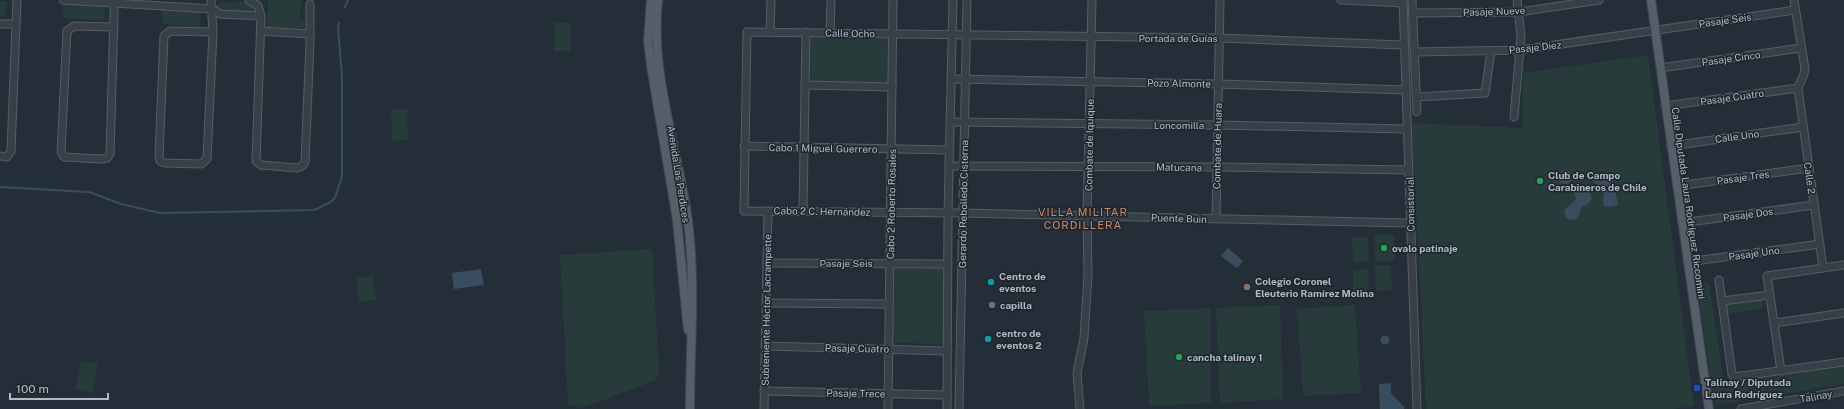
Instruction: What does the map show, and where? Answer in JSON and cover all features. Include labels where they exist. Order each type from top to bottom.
[{"type":"main road","name":"Avenida Las Perdices","points":[[650,0],[648,23],[650,60],[677,220],[690,351]]},
{"type":"main road","name":"Avenida Las Perdices","points":[[658,0],[656,19],[659,64],[682,183],[690,247],[692,295],[690,409]]},
{"type":"main road","name":"Calle Diputada Laura Rodríguez Riccomini","points":[[1650,0],[1709,409]]},
{"type":"street","points":[[0,156],[7,157],[11,152],[17,0]]},
{"type":"street","points":[[62,0],[115,1],[213,9],[220,14],[261,16]]},
{"type":"street","points":[[211,0],[213,9],[213,32],[207,159],[201,164],[164,163],[160,161],[159,156],[164,36],[170,31],[213,32]]},
{"type":"street","points":[[248,0],[258,6],[261,16],[256,161],[261,165],[297,168],[302,166],[305,162],[310,4]]},
{"type":"street","points":[[770,0],[770,32]]},
{"type":"street","points":[[830,33],[831,0]]},
{"type":"street","name":"Cabo 2 Roberto Rosales","points":[[888,409],[893,0]]},
{"type":"street","name":"Gerardo Rebolledo Cisterna","points":[[947,409],[948,213],[953,0]]},
{"type":"street","name":"Gerardo Rebolledo Cisterna","points":[[959,409],[967,0]]},
{"type":"street","name":"Combate de Iquique","points":[[1080,409],[1077,373],[1081,359],[1087,314],[1087,215],[1092,0]]},
{"type":"street","name":"Combate de Huara","points":[[1216,219],[1220,0]]},
{"type":"street","points":[[1341,0],[1403,1]]},
{"type":"street","points":[[1412,0],[1417,112]]},
{"type":"street","points":[[1514,116],[1521,31],[1517,0]]},
{"type":"street","name":"Pasaje Nueve","points":[[1413,13],[1519,12],[1599,0]]},
{"type":"street","points":[[1794,0],[1805,72],[1798,88]]},
{"type":"street","points":[[114,27],[74,26],[67,31],[61,152],[64,157],[102,159],[107,158],[110,154],[115,1]]},
{"type":"street","name":"Consistorial","points":[[1403,1],[1403,45],[1408,129],[1417,409]]},
{"type":"street","name":"Pasaje Seis","points":[[1655,31],[1796,10]]},
{"type":"street","points":[[0,24],[16,24]]},
{"type":"street","points":[[261,31],[310,34]]},
{"type":"street","name":"Pasaje Diez","points":[[1415,52],[1520,50],[1655,31]]},
{"type":"street","name":"Calle Ocho","points":[[744,146],[747,32],[952,34]]},
{"type":"street","points":[[803,210],[806,32]]},
{"type":"street","name":"Portada de Guías","points":[[952,34],[1092,38],[1219,38],[1403,45]]},
{"type":"street","name":"Pasaje Cinco","points":[[1660,68],[1801,48]]},
{"type":"street","points":[[1417,97],[1485,93],[1491,51]]},
{"type":"street","name":"Pozo Almonte","points":[[951,79],[1218,84],[1406,90]]},
{"type":"street","points":[[805,85],[892,87]]},
{"type":"street","name":"Pasaje Cuatro","points":[[1666,106],[1798,88]]},
{"type":"street","name":"Calle 2","points":[[1798,88],[1823,268]]},
{"type":"street","name":"Loncomilla","points":[[950,122],[1408,129]]},
{"type":"street","name":"Calle Uno","points":[[1671,146],[1803,127]]},
{"type":"street","name":"Cabo 1 Miguel Guerrero","points":[[744,146],[950,150]]},
{"type":"street","name":"Cabo 2 C. Hernández","points":[[744,146],[744,211],[803,210],[948,213]]},
{"type":"street","name":"Matucana","points":[[950,166],[1217,167],[1409,170]]},
{"type":"street","name":"Pasaje Tres","points":[[1677,186],[1809,168]]},
{"type":"street","name":"Pasaje Dos","points":[[1682,223],[1814,205]]},
{"type":"street","name":"Subteniente Héctor Lacrampette","points":[[764,409],[768,210]]},
{"type":"street","name":"Puente Buin","points":[[948,213],[1410,223]]},
{"type":"street","name":"Pasaje Uno","points":[[1688,262],[1820,244]]},
{"type":"street","name":"Pasaje Seis","points":[[768,263],[948,264]]},
{"type":"street","points":[[1781,371],[1767,276],[1844,265]]},
{"type":"street","points":[[1719,280],[1734,377],[1737,378],[1844,362]]},
{"type":"street","points":[[1722,301],[1770,295]]},
{"type":"street","points":[[767,303],[889,304]]},
{"type":"street","points":[[1774,323],[1844,313]]},
{"type":"street","name":"Pasaje Cuatro","points":[[765,346],[948,351]]},
{"type":"street","name":"Pasaje Trece","points":[[764,391],[947,396]]},
{"type":"street","name":"Talinay","points":[[1742,409],[1844,391]]},
{"type":"green space","points":[[268,0],[301,0],[300,19],[305,22],[304,26],[301,28],[267,27]]},
{"type":"green space","points":[[0,1],[7,1],[5,17],[0,16]]},
{"type":"green space","points":[[247,1],[252,3],[254,8],[250,13],[218,11],[216,6],[220,3]]},
{"type":"green space","points":[[62,3],[105,6],[104,21],[64,18]]},
{"type":"green space","points":[[161,9],[201,12],[200,27],[163,24]]},
{"type":"green space","points":[[570,22],[570,51],[554,51],[554,23]]},
{"type":"green space","points":[[811,38],[888,39],[889,83],[810,83]]},
{"type":"green space","name":"Club de Campo Carabineros de Chile","points":[[1648,55],[1694,406],[1673,409],[1426,409],[1412,123],[1522,128],[1523,73]]},
{"type":"green space","points":[[391,109],[407,109],[408,140],[392,141]]},
{"type":"green space","name":"ovalo patinaje","points":[[1374,235],[1394,235],[1394,261],[1375,261]]},
{"type":"green space","points":[[1352,237],[1368,237],[1369,262],[1353,262]]},
{"type":"green space","points":[[652,249],[659,373],[654,381],[582,408],[568,405],[560,255]]},
{"type":"green space","points":[[1375,265],[1391,265],[1392,290],[1376,290]]},
{"type":"green space","points":[[895,266],[945,267],[943,344],[893,343]]},
{"type":"green space","points":[[1368,269],[1369,294],[1353,295],[1353,270]]},
{"type":"green space","points":[[373,276],[376,300],[359,302],[356,278]]},
{"type":"green space","points":[[1709,283],[1724,384],[1844,366],[1844,384],[1715,405],[1697,284]]},
{"type":"green space","points":[[1761,297],[1763,308],[1726,314],[1724,303]]},
{"type":"green space","points":[[1280,305],[1283,399],[1220,403],[1216,308]]},
{"type":"green space","points":[[1355,305],[1361,393],[1303,396],[1297,309]]},
{"type":"green space","name":"cancha talinay 1","points":[[1210,308],[1211,403],[1149,406],[1144,311]]},
{"type":"green space","points":[[81,361],[98,364],[92,393],[75,389]]},
{"type":"water","points":[[1565,170],[1570,172],[1572,177],[1570,182],[1565,184],[1560,182],[1558,177],[1560,172]]},
{"type":"water","points":[[1612,173],[1618,205],[1605,207],[1602,189],[1593,182],[1592,177]]},
{"type":"water","points":[[1583,189],[1588,191],[1590,192],[1592,198],[1589,203],[1582,207],[1577,219],[1571,220],[1566,218],[1564,212],[1567,207],[1576,200],[1574,190]]},
{"type":"water","points":[[1228,248],[1243,261],[1237,268],[1221,256]]},
{"type":"water","points":[[481,269],[484,285],[454,289],[452,273]]},
{"type":"water","points":[[1385,335],[1390,340],[1385,345],[1380,340]]},
{"type":"water","points":[[1391,383],[1391,393],[1404,407],[1404,409],[1380,409],[1379,384]]},
{"type":"waterway","points":[[345,7],[348,0]]},
{"type":"waterway","points":[[0,187],[89,192],[121,204],[160,213],[314,210],[329,203],[335,198],[342,176],[342,77],[338,28],[339,23]]},
{"type":"place","name":"Club de Campo Carabineros de Chile","points":[[1540,181]]},
{"type":"place","name":"ovalo patinaje","points":[[1384,248]]},
{"type":"place","name":"Centro de eventos","points":[[991,282]]},
{"type":"place","name":"Colegio Coronel Eleuterio Ramírez Molina","points":[[1247,287]]},
{"type":"place","name":"capilla","points":[[992,305]]},
{"type":"place","name":"centro de eventos 2","points":[[988,339]]},
{"type":"place","name":"cancha talinay 1","points":[[1179,357]]},
{"type":"place","name":"Talinay / Diputada Laura Rodríguez","points":[[1697,388]]},
{"type":"district","name":"VILLA MILITAR CORDILLERA","points":[[1083,218]]}]
